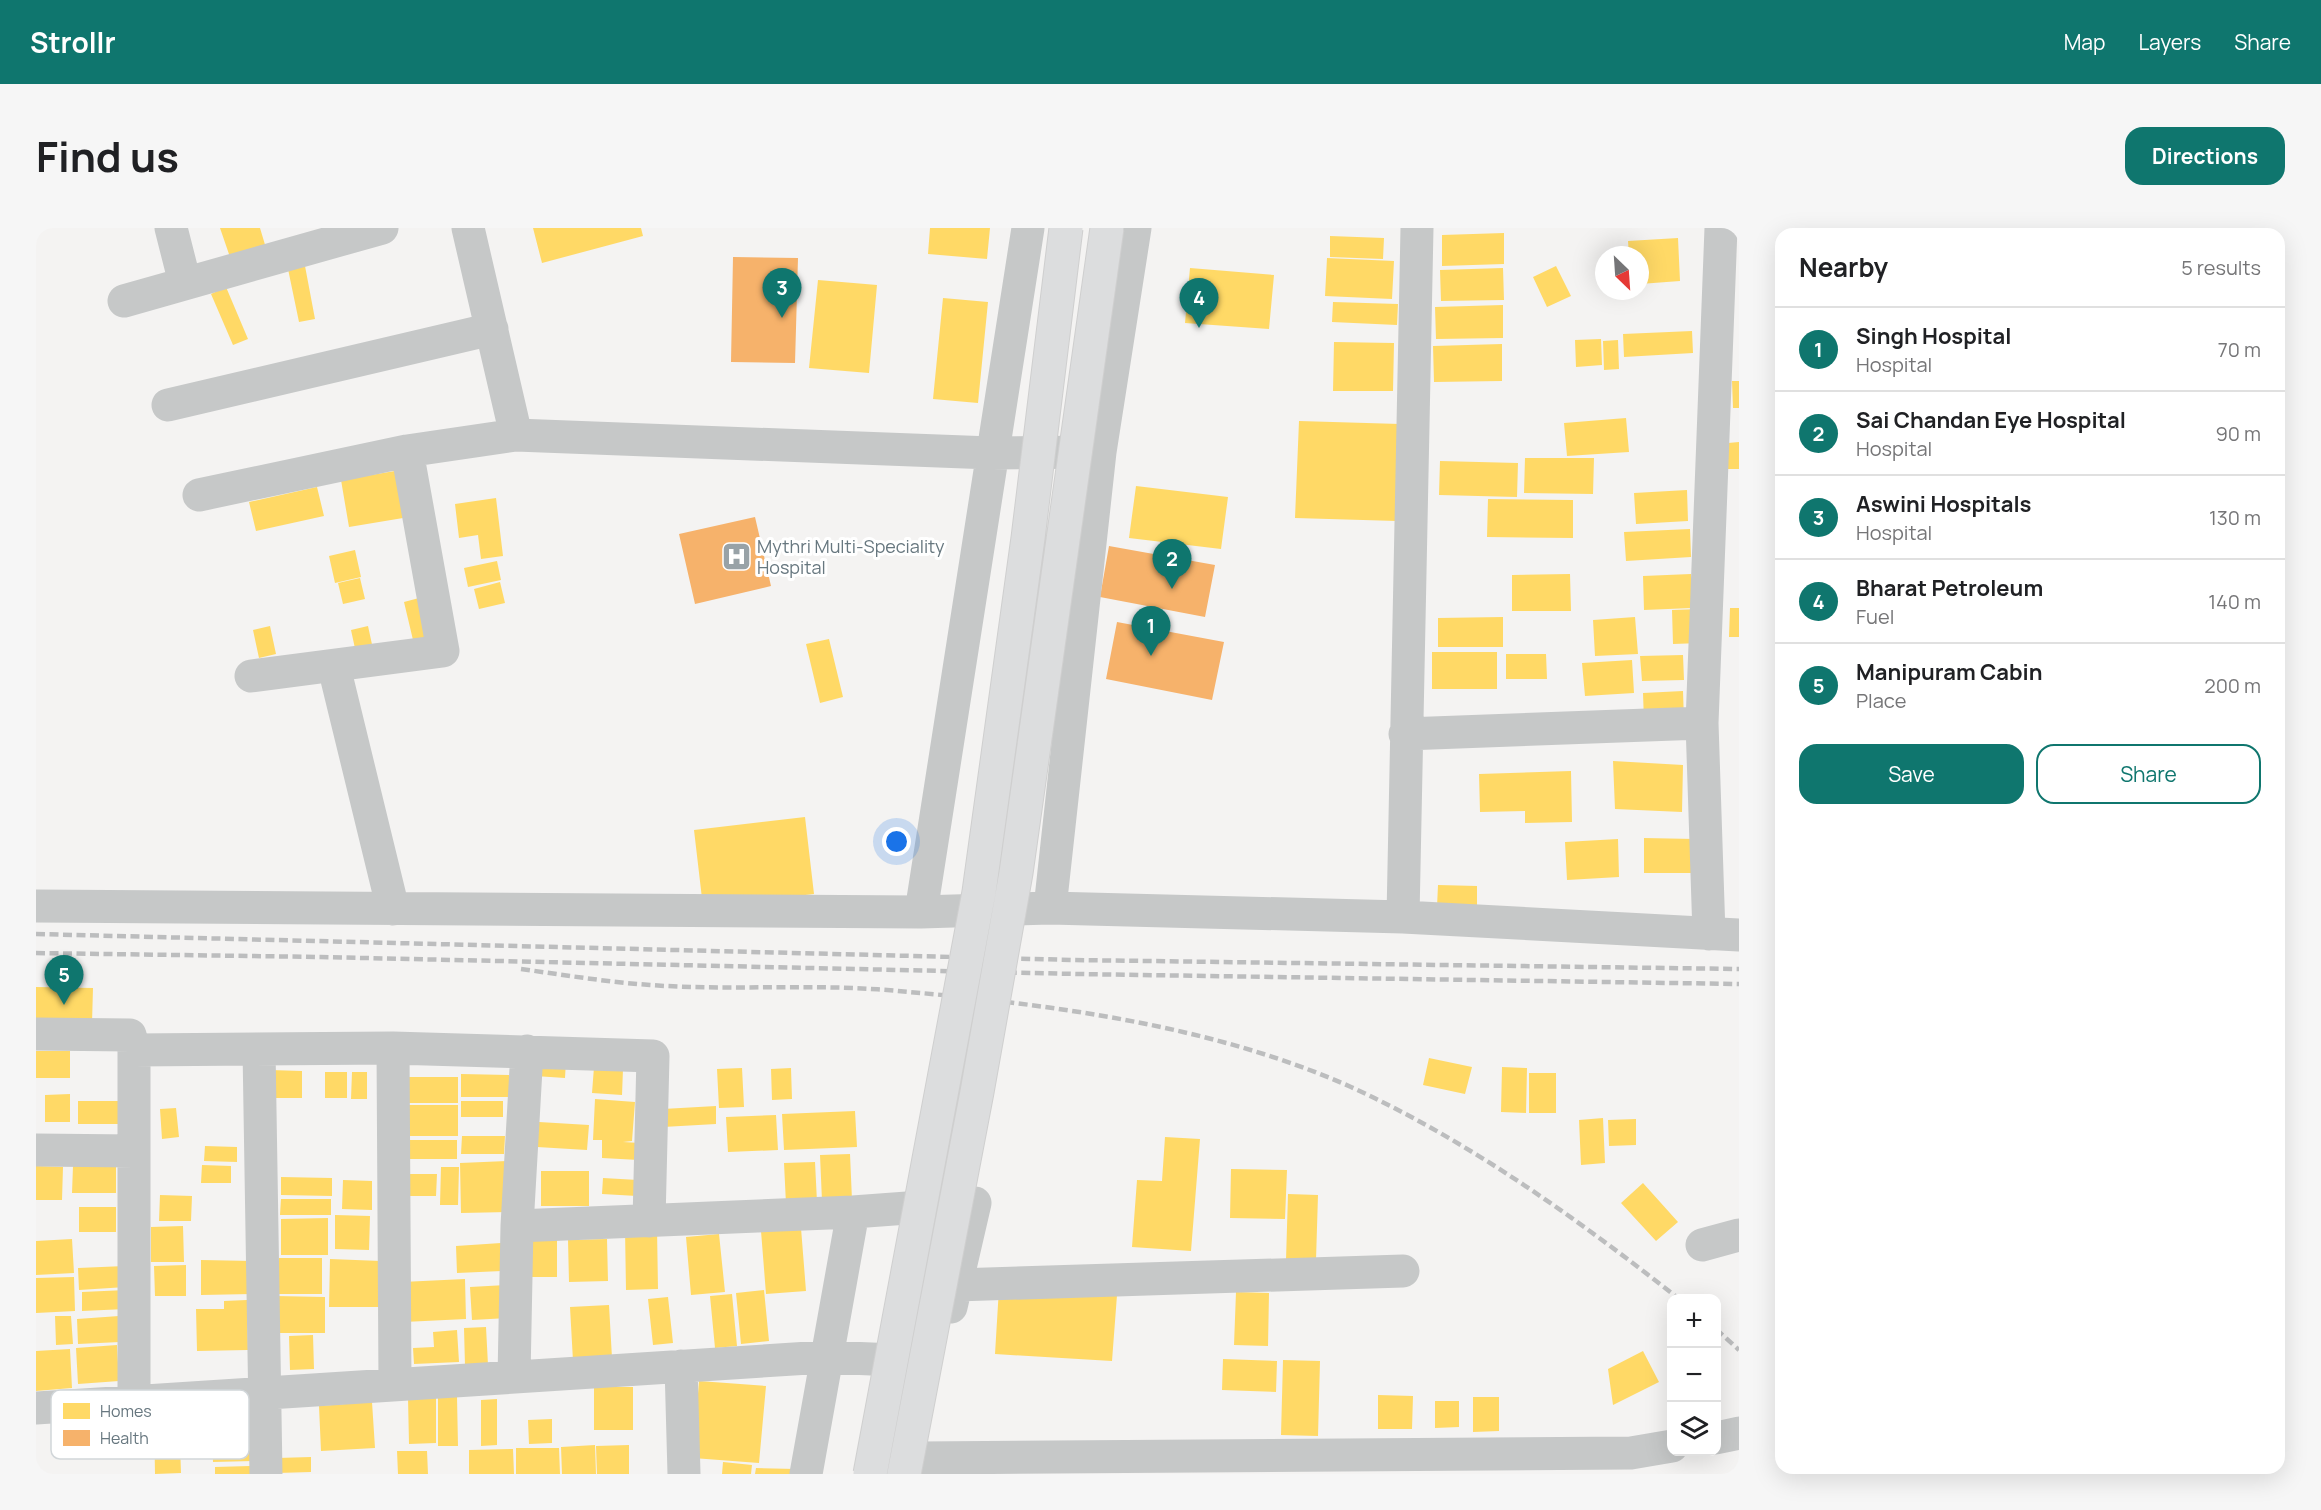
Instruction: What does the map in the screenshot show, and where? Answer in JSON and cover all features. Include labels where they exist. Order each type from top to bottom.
[{"type":"main road","points":[[870,1474],[979,892],[1028,538],[1066,228]]},
{"type":"main road","points":[[914,1469],[1016,873],[1107,228]]},
{"type":"street","points":[[171,228],[185,284]]},
{"type":"street","points":[[124,301],[382,228]]},
{"type":"street","points":[[468,228],[516,435]]},
{"type":"street","points":[[921,912],[1028,228]]},
{"type":"street","points":[[1050,908],[1100,452],[1135,228]]},
{"type":"street","points":[[1403,917],[1405,734],[1418,228]]},
{"type":"street","points":[[36,906],[921,912],[1050,908],[1403,917],[1724,934],[1702,723],[1721,228]]},
{"type":"street","points":[[168,405],[492,329]]},
{"type":"street","points":[[199,495],[408,451],[516,435],[991,453],[1100,452]]},
{"type":"street","points":[[251,676],[443,651],[408,451]]},
{"type":"street","points":[[334,667],[393,909]]},
{"type":"street","points":[[1405,734],[1702,723]]},
{"type":"street","points":[[36,1034],[130,1035],[134,1050],[134,1390]]},
{"type":"street","points":[[134,1050],[393,1048],[653,1056],[649,1221]]},
{"type":"street","points":[[393,1048],[395,1384]]},
{"type":"street","points":[[259,1049],[266,1474]]},
{"type":"street","points":[[514,1377],[517,1226],[527,1051]]},
{"type":"street","points":[[36,1150],[134,1151]]},
{"type":"street","points":[[517,1226],[854,1212],[975,1203],[914,1469],[1635,1464],[1667,1448]]},
{"type":"street","points":[[806,1474],[825,1357],[854,1212]]},
{"type":"street","points":[[1702,1245],[1739,1235]]},
{"type":"street","points":[[956,1285],[1403,1271]]},
{"type":"street","points":[[249,1394],[825,1357],[938,1362]]},
{"type":"street","points":[[681,1366],[684,1474]]},
{"type":"street","points":[[36,1408],[51,1407]]},
{"type":"street","points":[[1721,1437],[1739,1433]]},
{"type":"building: Homes","points":[[220,228],[260,228],[266,248],[231,260]]},
{"type":"building: Homes","points":[[533,228],[641,228],[643,236],[542,263]]},
{"type":"building: Homes","points":[[930,228],[990,228],[987,259],[928,254]]},
{"type":"building: Homes","points":[[1504,233],[1504,264],[1442,266],[1442,235]]},
{"type":"building: Homes","points":[[1330,236],[1384,238],[1383,259],[1330,257]]},
{"type":"building: Homes","points":[[1678,238],[1680,281],[1649,283],[1649,246],[1628,246],[1628,241]]},
{"type":"building: Homes","points":[[1327,258],[1394,261],[1392,299],[1325,296]]},
{"type":"building: Homes","points":[[305,266],[315,319],[299,322],[288,269]]},
{"type":"building: Homes","points":[[1556,266],[1571,296],[1547,307],[1533,277]]},
{"type":"building: Homes","points":[[1190,268],[1274,275],[1269,329],[1185,323]]},
{"type":"building: Homes","points":[[1503,268],[1504,300],[1441,301],[1440,270]]},
{"type":"building: Homes","points":[[818,280],[877,285],[869,373],[809,368]]},
{"type":"building: Homes","points":[[226,287],[248,339],[233,345],[211,294]]},
{"type":"building: Homes","points":[[943,298],[988,302],[978,403],[933,399]]},
{"type":"building: Homes","points":[[1333,302],[1398,304],[1397,325],[1332,322]]},
{"type":"building: Homes","points":[[1503,305],[1503,338],[1436,339],[1435,307]]},
{"type":"building: Homes","points":[[1692,331],[1693,353],[1624,357],[1623,334]]},
{"type":"building: Homes","points":[[1601,339],[1602,365],[1576,367],[1575,340]]},
{"type":"building: Homes","points":[[1618,340],[1619,369],[1604,370],[1603,341]]},
{"type":"building: Homes","points":[[1334,342],[1394,343],[1393,391],[1333,391]]},
{"type":"building: Homes","points":[[1502,344],[1502,381],[1434,382],[1433,346]]},
{"type":"building: Homes","points":[[1732,381],[1739,381],[1739,408],[1733,408]]},
{"type":"building: Homes","points":[[1626,418],[1629,452],[1567,456],[1564,423]]},
{"type":"building: Homes","points":[[1299,421],[1400,424],[1397,521],[1295,518]]},
{"type":"building: Homes","points":[[1739,442],[1739,469],[1728,469],[1728,443]]},
{"type":"building: Homes","points":[[1525,458],[1594,458],[1593,494],[1524,493]]},
{"type":"building: Homes","points":[[1440,461],[1518,463],[1517,497],[1439,495]]},
{"type":"building: Homes","points":[[395,471],[403,518],[349,527],[341,480]]},
{"type":"building: Homes","points":[[1136,486],[1228,497],[1221,549],[1129,538]]},
{"type":"building: Homes","points":[[317,487],[324,516],[256,531],[249,502]]},
{"type":"building: Homes","points":[[1687,490],[1688,521],[1636,524],[1634,493]]},
{"type":"building: Homes","points":[[496,498],[503,556],[481,559],[478,535],[459,538],[455,504]]},
{"type":"building: Homes","points":[[1488,499],[1573,500],[1573,538],[1487,537]]},
{"type":"building: Homes","points":[[1690,529],[1691,557],[1626,561],[1624,532]]},
{"type":"building: Homes","points":[[355,550],[361,577],[335,583],[329,556]]},
{"type":"building: Homes","points":[[497,561],[501,580],[468,587],[464,568]]},
{"type":"building: Homes","points":[[1570,574],[1571,611],[1512,611],[1512,575]]},
{"type":"building: Homes","points":[[1691,574],[1692,608],[1644,610],[1643,576]]},
{"type":"building: Homes","points":[[360,578],[365,599],[343,604],[338,583]]},
{"type":"building: Homes","points":[[500,582],[505,603],[479,609],[474,589]]},
{"type":"building: Homes","points":[[419,598],[427,637],[413,640],[404,602]]},
{"type":"building: Homes","points":[[1730,608],[1739,608],[1739,637],[1729,637]]},
{"type":"building: Homes","points":[[1700,609],[1701,643],[1673,644],[1672,610]]},
{"type":"building: Homes","points":[[1503,617],[1503,647],[1438,647],[1438,618]]},
{"type":"building: Homes","points":[[1635,617],[1638,654],[1595,656],[1593,620]]},
{"type":"building: Homes","points":[[270,626],[276,654],[259,658],[253,630]]},
{"type":"building: Homes","points":[[368,626],[373,649],[356,653],[351,630]]},
{"type":"building: Homes","points":[[829,639],[843,697],[820,703],[806,644]]},
{"type":"building: Homes","points":[[1432,652],[1497,652],[1497,689],[1432,689]]},
{"type":"building: Homes","points":[[1506,654],[1546,654],[1547,679],[1506,679]]},
{"type":"building: Homes","points":[[1683,655],[1684,680],[1642,681],[1640,656]]},
{"type":"building: Homes","points":[[1632,660],[1634,693],[1585,696],[1582,663]]},
{"type":"building: Homes","points":[[1683,691],[1684,721],[1644,722],[1643,693]]},
{"type":"building: Homes","points":[[1613,761],[1683,765],[1682,812],[1615,809]]},
{"type":"building: Homes","points":[[1571,771],[1572,822],[1525,823],[1525,811],[1480,812],[1479,774]]},
{"type":"building: Homes","points":[[805,817],[814,894],[703,907],[694,830]]},
{"type":"building: Homes","points":[[1644,838],[1695,839],[1695,873],[1644,873]]},
{"type":"building: Homes","points":[[1618,839],[1619,877],[1567,880],[1565,842]]},
{"type":"building: Homes","points":[[1438,885],[1477,886],[1477,908],[1437,907]]},
{"type":"building: Homes","points":[[36,987],[93,988],[92,1023],[36,1021]]},
{"type":"building: Homes","points":[[36,1051],[70,1051],[70,1078],[36,1078]]},
{"type":"building: Homes","points":[[1429,1058],[1472,1067],[1465,1094],[1423,1085]]},
{"type":"building: Homes","points":[[536,1059],[566,1061],[565,1078],[535,1076]]},
{"type":"building: Homes","points":[[594,1067],[623,1069],[622,1095],[592,1093]]},
{"type":"building: Homes","points":[[1502,1067],[1527,1068],[1526,1113],[1501,1112]]},
{"type":"building: Homes","points":[[742,1068],[744,1107],[719,1108],[717,1069]]},
{"type":"building: Homes","points":[[791,1068],[792,1099],[772,1100],[771,1069]]},
{"type":"building: Homes","points":[[270,1070],[302,1071],[302,1098],[270,1098]]},
{"type":"building: Homes","points":[[325,1072],[347,1072],[347,1098],[325,1098]]},
{"type":"building: Homes","points":[[352,1072],[367,1072],[367,1099],[351,1099]]},
{"type":"building: Homes","points":[[1529,1073],[1556,1073],[1556,1113],[1529,1113]]},
{"type":"building: Homes","points":[[461,1074],[509,1075],[509,1097],[461,1097]]},
{"type":"building: Homes","points":[[403,1077],[458,1077],[458,1103],[403,1103]]},
{"type":"building: Homes","points":[[70,1094],[70,1122],[45,1122],[45,1095]]},
{"type":"building: Homes","points":[[595,1099],[635,1102],[632,1141],[623,1142],[640,1143],[639,1160],[602,1158],[602,1140],[593,1140]]},
{"type":"building: Homes","points":[[78,1101],[125,1101],[125,1124],[78,1124]]},
{"type":"building: Homes","points":[[461,1101],[503,1101],[503,1117],[461,1117]]},
{"type":"building: Homes","points":[[403,1105],[458,1105],[458,1136],[403,1136]]},
{"type":"building: Homes","points":[[716,1106],[716,1124],[663,1127],[663,1109]]},
{"type":"building: Homes","points":[[176,1108],[179,1137],[162,1139],[160,1109]]},
{"type":"building: Homes","points":[[855,1111],[857,1147],[784,1150],[782,1114]]},
{"type":"building: Homes","points":[[776,1115],[778,1150],[728,1152],[726,1117]]},
{"type":"building: Homes","points":[[1603,1118],[1605,1163],[1581,1165],[1579,1120]]},
{"type":"building: Homes","points":[[1636,1119],[1636,1145],[1609,1146],[1608,1120]]},
{"type":"building: Homes","points":[[539,1122],[589,1125],[587,1150],[537,1147]]},
{"type":"building: Homes","points":[[462,1136],[505,1136],[504,1154],[461,1154]]},
{"type":"building: Homes","points":[[1165,1137],[1200,1139],[1191,1251],[1132,1247],[1137,1180],[1162,1181]]},
{"type":"building: Homes","points":[[403,1140],[457,1140],[457,1159],[403,1159]]},
{"type":"building: Homes","points":[[205,1146],[237,1147],[237,1162],[204,1161]]},
{"type":"building: Homes","points":[[850,1154],[852,1200],[822,1201],[820,1155]]},
{"type":"building: Homes","points":[[507,1161],[509,1212],[461,1213],[460,1163]]},
{"type":"building: Homes","points":[[815,1162],[817,1202],[786,1204],[784,1163]]},
{"type":"building: Homes","points":[[202,1165],[231,1166],[231,1183],[201,1183]]},
{"type":"building: Homes","points":[[36,1166],[63,1167],[62,1200],[36,1200]]},
{"type":"building: Homes","points":[[73,1166],[116,1166],[116,1193],[72,1193]]},
{"type":"building: Homes","points":[[441,1167],[459,1167],[458,1205],[440,1205]]},
{"type":"building: Homes","points":[[1231,1169],[1287,1170],[1285,1219],[1230,1218]]},
{"type":"building: Homes","points":[[541,1171],[589,1171],[589,1206],[541,1206]]},
{"type":"building: Homes","points":[[405,1174],[437,1174],[436,1196],[405,1196]]},
{"type":"building: Homes","points":[[281,1177],[332,1178],[332,1196],[281,1195]]},
{"type":"building: Homes","points":[[603,1178],[638,1180],[637,1196],[602,1194]]},
{"type":"building: Homes","points":[[343,1180],[372,1181],[372,1210],[342,1209]]},
{"type":"building: Homes","points":[[1643,1183],[1678,1222],[1656,1241],[1621,1203]]},
{"type":"building: Homes","points":[[1288,1194],[1318,1195],[1316,1260],[1286,1260]]},
{"type":"building: Homes","points":[[160,1195],[192,1196],[191,1221],[159,1221]]},
{"type":"building: Homes","points":[[281,1199],[331,1199],[331,1215],[280,1215]]},
{"type":"building: Homes","points":[[79,1207],[116,1207],[116,1232],[79,1232]]},
{"type":"building: Homes","points":[[335,1215],[370,1216],[369,1250],[335,1249]]},
{"type":"building: Homes","points":[[328,1218],[328,1255],[281,1255],[281,1219]]},
{"type":"building: Homes","points":[[183,1226],[184,1262],[151,1262],[151,1227]]},
{"type":"building: Homes","points":[[657,1228],[658,1289],[626,1290],[625,1229]]},
{"type":"building: Homes","points":[[801,1228],[806,1291],[766,1294],[761,1231]]},
{"type":"building: Homes","points":[[719,1234],[725,1292],[691,1295],[686,1237]]},
{"type":"building: Homes","points":[[72,1239],[74,1273],[36,1275],[36,1241]]},
{"type":"building: Homes","points":[[607,1239],[608,1281],[569,1282],[568,1240]]},
{"type":"building: Homes","points":[[529,1240],[557,1240],[557,1277],[529,1277]]},
{"type":"building: Homes","points":[[501,1243],[502,1271],[457,1273],[456,1246]]},
{"type":"building: Homes","points":[[279,1258],[322,1258],[322,1294],[279,1294]]},
{"type":"building: Homes","points":[[330,1259],[381,1261],[380,1307],[329,1307]]},
{"type":"building: Homes","points":[[201,1260],[253,1261],[252,1294],[201,1295]]},
{"type":"building: Homes","points":[[186,1265],[186,1296],[155,1296],[154,1266]]},
{"type":"building: Homes","points":[[125,1266],[126,1287],[79,1290],[78,1268]]},
{"type":"building: Homes","points":[[74,1277],[75,1311],[36,1313],[36,1278]]},
{"type":"building: Homes","points":[[465,1279],[466,1319],[404,1322],[402,1282]]},
{"type":"building: Homes","points":[[506,1285],[508,1318],[472,1320],[470,1287]]},
{"type":"building: Homes","points":[[999,1288],[1117,1295],[1112,1361],[995,1354]]},
{"type":"building: Homes","points":[[126,1290],[126,1309],[82,1311],[82,1292]]},
{"type":"building: Homes","points":[[764,1290],[769,1341],[741,1344],[736,1293]]},
{"type":"building: Homes","points":[[1236,1292],[1269,1293],[1268,1346],[1234,1345]]},
{"type":"building: Homes","points":[[732,1294],[737,1346],[715,1348],[710,1296]]},
{"type":"building: Homes","points":[[275,1296],[325,1297],[325,1333],[275,1333]]},
{"type":"building: Homes","points":[[668,1297],[673,1343],[653,1345],[648,1299]]},
{"type":"building: Homes","points":[[247,1300],[248,1350],[197,1351],[196,1309],[224,1309],[224,1301]]},
{"type":"building: Homes","points":[[609,1305],[612,1358],[573,1361],[570,1307]]},
{"type":"building: Homes","points":[[55,1316],[71,1316],[73,1344],[56,1345]]},
{"type":"building: Homes","points":[[119,1316],[120,1342],[78,1344],[77,1319]]},
{"type":"building: Homes","points":[[486,1327],[488,1365],[465,1366],[464,1328]]},
{"type":"building: Homes","points":[[457,1330],[459,1362],[414,1364],[413,1348],[434,1347],[433,1332]]},
{"type":"building: Homes","points":[[313,1335],[314,1369],[290,1370],[289,1336]]},
{"type":"building: Homes","points":[[117,1345],[119,1381],[78,1384],[76,1348]]},
{"type":"building: Homes","points":[[70,1349],[72,1388],[36,1391],[36,1351]]},
{"type":"building: Homes","points":[[1643,1351],[1659,1382],[1613,1405],[1608,1369]]},
{"type":"building: Homes","points":[[1223,1359],[1277,1361],[1276,1392],[1222,1390]]},
{"type":"building: Homes","points":[[1283,1360],[1320,1361],[1318,1436],[1281,1435]]},
{"type":"building: Homes","points":[[699,1381],[766,1386],[759,1463],[693,1458]]},
{"type":"building: Homes","points":[[594,1387],[633,1387],[633,1430],[594,1430]]},
{"type":"building: Homes","points":[[1378,1395],[1413,1396],[1412,1429],[1378,1429]]},
{"type":"building: Homes","points":[[438,1397],[457,1397],[458,1446],[438,1446]]},
{"type":"building: Homes","points":[[1473,1397],[1499,1397],[1499,1431],[1473,1432]]},
{"type":"building: Homes","points":[[408,1398],[436,1398],[436,1443],[409,1444]]},
{"type":"building: Homes","points":[[497,1399],[497,1445],[481,1446],[481,1400]]},
{"type":"building: Homes","points":[[1435,1401],[1459,1401],[1459,1427],[1435,1428]]},
{"type":"building: Homes","points":[[372,1402],[375,1448],[321,1451],[319,1406]]},
{"type":"building: Homes","points":[[552,1419],[552,1443],[529,1444],[528,1420]]},
{"type":"building: Homes","points":[[249,1433],[252,1433],[253,1461],[213,1462],[213,1459],[249,1459]]},
{"type":"building: Homes","points":[[595,1445],[596,1474],[562,1474],[561,1447]]},
{"type":"building: Homes","points":[[629,1445],[629,1474],[597,1474],[596,1446]]},
{"type":"building: Homes","points":[[516,1448],[559,1448],[560,1474],[516,1474]]},
{"type":"building: Homes","points":[[513,1449],[514,1474],[469,1474],[469,1450]]},
{"type":"building: Homes","points":[[397,1451],[427,1451],[428,1474],[398,1474]]},
{"type":"building: Homes","points":[[311,1457],[311,1472],[277,1473],[277,1458]]},
{"type":"building: Homes","points":[[155,1459],[181,1459],[181,1473],[155,1474]]},
{"type":"building: Homes","points":[[723,1462],[752,1465],[751,1474],[722,1474]]},
{"type":"building: Homes","points":[[250,1466],[250,1474],[215,1474],[215,1467]]},
{"type":"building: Homes","points":[[756,1468],[796,1469],[795,1474],[755,1474]]},
{"type":"building: Health","points":[[733,257],[798,258],[795,363],[731,362]]},
{"type":"building: Health","points":[[755,517],[771,586],[695,604],[679,534]]},
{"type":"building: Health","points":[[1109,546],[1215,565],[1205,617],[1100,597]]},
{"type":"building: Health","points":[[1117,622],[1224,642],[1212,700],[1106,679]]},
{"type":"railway","points":[[36,934],[1074,960],[1739,969]]},
{"type":"railway","points":[[36,953],[1077,974],[1739,984]]},
{"type":"railway","points":[[521,969],[602,980],[681,987],[867,989],[955,996],[1129,1021],[1243,1048],[1351,1087],[1438,1132],[1561,1210],[1673,1294]]},
{"type":"railway","points":[[1721,1334],[1739,1350]]},
{"type":"place","name":"Aswini Hospitals","points":[[782,318]]},
{"type":"place","name":"Bharat Petroleum","points":[[1199,328]]},
{"type":"place","name":"Mythri Multi-Speciality Hospital","points":[[736,557]]},
{"type":"place","name":"Sai Chandan Eye Hospital","points":[[1172,589]]},
{"type":"place","name":"Singh Hospital","points":[[1151,656]]},
{"type":"place","name":"Manipuram Cabin","points":[[64,1005]]}]
